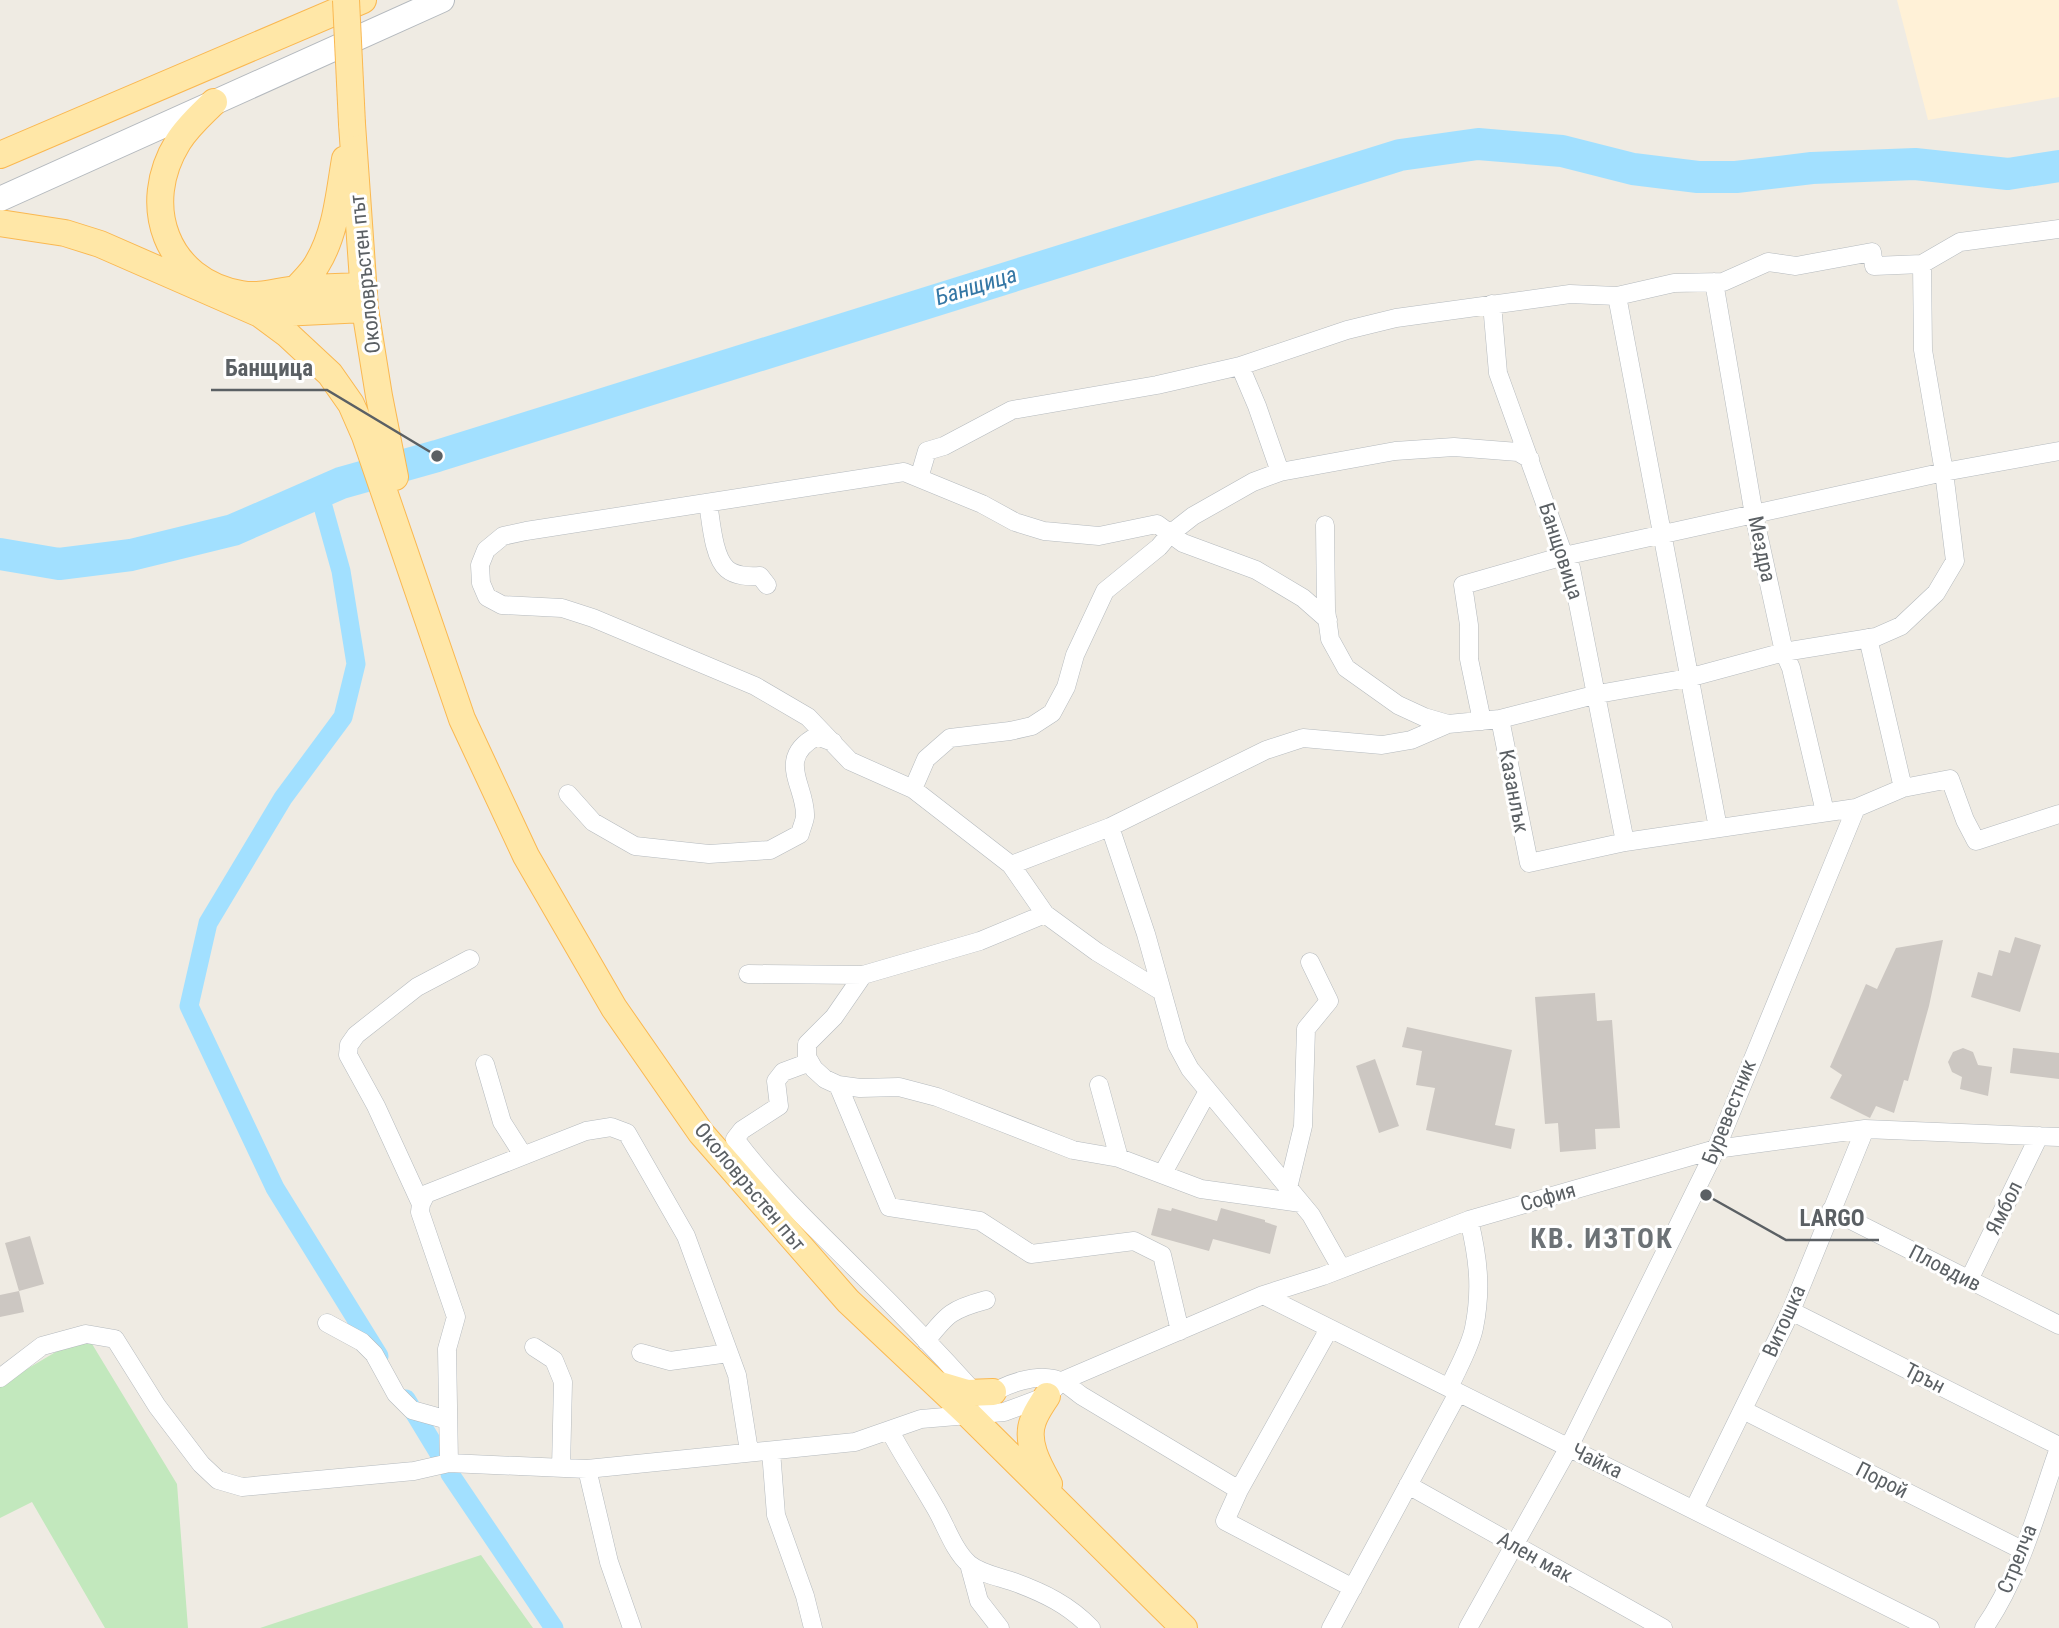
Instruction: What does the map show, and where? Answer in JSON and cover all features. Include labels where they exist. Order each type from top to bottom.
[{"type":"main road","name":"Околовръстен път","points":[[346,0],[365,297],[379,397],[406,545],[461,719],[526,856],[614,1008],[701,1133],[848,1301],[932,1382],[979,1400]]},
{"type":"main road","points":[[0,155],[363,0]]},
{"type":"main road","points":[[0,199],[442,0]]},
{"type":"main road","points":[[214,102],[188,126],[166,167],[160,188],[159,212],[167,238],[179,259],[196,275],[218,289],[243,295],[268,296],[296,289],[365,297]]},
{"type":"main road","points":[[296,289],[317,265],[327,242],[352,124]]},
{"type":"main road","points":[[0,223],[65,233],[100,244],[260,314],[312,355],[330,374],[351,404],[406,545]]},
{"type":"main road","points":[[260,314],[365,297]]},
{"type":"main road","points":[[1054,1389],[1032,1422],[1031,1435],[1034,1453],[1058,1501]]},
{"type":"main road","points":[[979,1400],[1058,1501],[1184,1628]]},
{"type":"street","points":[[919,478],[927,452],[944,446],[1012,410],[1157,385],[1240,366],[1348,330],[1396,318],[1570,294],[1617,296],[1674,283],[1723,282],[1768,262],[1796,266],[1872,253],[1874,266],[1922,264],[1960,242],[2059,229]]},
{"type":"street","points":[[1010,865],[1110,827],[1266,750],[1303,738],[1382,745],[1412,740],[1448,724],[1491,720],[1598,694],[1688,678],[1784,652],[1876,637],[1901,626],[1936,593],[1955,561],[1944,472],[1923,350],[1922,264]]},
{"type":"street","name":"Мездра","points":[[1714,282],[1754,515],[1784,652],[1791,668],[1825,812]]},
{"type":"street","points":[[1617,296],[1718,828]]},
{"type":"street","name":"Банщовица","points":[[1492,304],[1498,373],[1564,556],[1571,568],[1598,694],[1625,842]]},
{"type":"street","points":[[1240,366],[1280,472]]},
{"type":"street","points":[[913,789],[926,759],[950,737],[1032,726],[1052,713],[1066,687],[1075,655],[1105,592],[1193,516],[1253,482],[1280,472],[1395,452],[1454,447],[1518,452],[1530,459]]},
{"type":"street","points":[[1564,556],[1944,472],[2059,451]]},
{"type":"street","points":[[1161,991],[1097,952],[1045,914],[1010,865],[913,789],[849,761],[808,717],[755,686],[562,608],[502,605],[487,597],[481,583],[480,565],[486,550],[503,536],[904,472],[982,504],[1015,522],[1044,531],[1099,536],[1157,524],[1183,543],[1256,570],[1303,598],[1328,620]]},
{"type":"street","points":[[708,503],[716,550],[727,569],[746,577],[760,576],[767,585]]},
{"type":"street","points":[[1325,525],[1330,639],[1346,668],[1398,705],[1448,724]]},
{"type":"street","name":"Казанлък","points":[[1564,556],[1463,585],[1469,625],[1469,659],[1491,720],[1529,863],[1625,842]]},
{"type":"street","points":[[1868,638],[1903,788]]},
{"type":"street","points":[[568,794],[593,822],[635,846],[709,854],[770,850],[800,834],[805,817],[794,776],[799,752],[805,742],[817,736],[833,742]]},
{"type":"street","points":[[1625,842],[1856,808],[1903,788],[1950,779],[1976,841],[2059,814]]},
{"type":"street","name":"Буревестник","points":[[1468,1628],[1569,1447],[1716,1149],[1856,808]]},
{"type":"street","points":[[1110,827],[1146,934],[1177,1045],[1190,1069],[1311,1215],[1341,1268]]},
{"type":"street","points":[[748,974],[863,975],[980,941],[1045,914]]},
{"type":"street","points":[[421,1204],[399,1153],[348,1055],[349,1045],[356,1035],[417,987],[470,959]]},
{"type":"street","points":[[1288,1188],[1303,1126],[1306,1029],[1329,1001],[1310,962]]},
{"type":"street","points":[[863,975],[834,1017],[807,1044],[807,1057],[825,1079],[838,1085],[860,1088],[899,1087],[937,1097],[1073,1150],[1119,1158],[1200,1189],[1301,1203]]},
{"type":"street","points":[[810,1062],[783,1072],[776,1081],[779,1107],[742,1130],[735,1139],[757,1168],[810,1225],[926,1341],[979,1400]]},
{"type":"street","points":[[485,1064],[502,1122],[523,1156]]},
{"type":"street","points":[[838,1085],[889,1207],[980,1222],[1031,1254],[1134,1241],[1163,1255],[1180,1331]]},
{"type":"street","points":[[1099,1085],[1119,1158]]},
{"type":"street","points":[[1163,1173],[1208,1091]]},
{"type":"street","points":[[449,1463],[440,1418],[447,1349],[456,1317],[420,1212],[421,1204],[426,1194],[586,1131],[611,1127],[627,1133],[687,1236],[737,1375],[749,1451]]},
{"type":"street","name":"София","points":[[979,1400],[1004,1412],[1264,1295],[1469,1220],[1716,1149],[1865,1129],[2059,1137]]},
{"type":"street","name":"Витошка","points":[[1694,1509],[1791,1311],[1865,1129]]},
{"type":"street","name":"Ямбол","points":[[1969,1280],[2039,1136]]},
{"type":"street","name":"Пловдив","points":[[1832,1210],[2059,1325]]},
{"type":"street","points":[[1331,1628],[1408,1485],[1453,1391],[1474,1330],[1478,1259],[1469,1220]]},
{"type":"street","name":"Чайка","points":[[1264,1295],[1930,1628]]},
{"type":"street","points":[[926,1341],[947,1315],[962,1306],[986,1300]]},
{"type":"street","name":"Трън","points":[[1791,1311],[2059,1447]]},
{"type":"street","points":[[327,1323],[362,1342],[374,1354],[396,1394],[412,1410],[440,1418]]},
{"type":"street","points":[[1329,1329],[1239,1490],[1225,1521],[1353,1588]]},
{"type":"street","points":[[0,1378],[42,1346],[86,1334],[115,1339],[157,1406],[201,1464],[218,1479],[242,1487],[414,1471],[449,1463],[587,1469],[855,1442],[1035,1378],[1054,1389],[1082,1396],[1239,1490]]},
{"type":"street","points":[[534,1347],[554,1360],[563,1382],[561,1468]]},
{"type":"street","points":[[641,1353],[670,1360],[729,1353]]},
{"type":"street","name":"Порой","points":[[1743,1410],[2022,1550]]},
{"type":"street","points":[[890,1431],[959,1552],[969,1564],[981,1571],[1040,1591],[1061,1602],[1091,1628]]},
{"type":"street","name":"Стрелча","points":[[1984,1628],[1996,1611],[2022,1550],[2059,1447]]},
{"type":"street","points":[[771,1451],[776,1515],[805,1596],[813,1628]]},
{"type":"street","points":[[587,1469],[609,1562],[632,1628]]},
{"type":"street","name":"Ален мак","points":[[1408,1485],[1663,1628]]},
{"type":"street","points":[[969,1564],[979,1601],[1000,1628]]},
{"type":"shaded area","points":[[1897,0],[2059,0],[2059,97],[1928,120]]},
{"type":"green space","points":[[86,1334],[177,1484],[188,1628],[105,1628],[32,1502],[0,1518],[0,1385]]},
{"type":"green space","points":[[481,1555],[533,1628],[260,1628]]},
{"type":"building","points":[[2015,937],[2041,945],[2020,1012],[1971,997],[1978,972],[1992,976],[1999,950],[2010,953]]},
{"type":"building","points":[[1943,940],[1929,1006],[1908,1081],[1904,1080],[1894,1113],[1876,1106],[1870,1118],[1830,1098],[1842,1075],[1830,1067],[1866,984],[1877,989],[1896,948]]},
{"type":"building","points":[[1595,993],[1597,1021],[1612,1020],[1620,1128],[1595,1129],[1596,1149],[1560,1152],[1558,1123],[1545,1124],[1535,997]]},
{"type":"building","points":[[1407,1027],[1512,1050],[1495,1125],[1515,1129],[1511,1149],[1426,1130],[1435,1088],[1416,1085],[1422,1051],[1402,1047]]},
{"type":"building","points":[[1963,1048],[1973,1052],[1978,1065],[1992,1067],[1988,1096],[1960,1089],[1962,1077],[1952,1072],[1948,1062],[1953,1052]]},
{"type":"building","points":[[2013,1048],[2059,1053],[2059,1079],[2010,1073]]},
{"type":"building","points":[[1375,1059],[1399,1126],[1379,1133],[1356,1066]]},
{"type":"building","points":[[1158,1208],[1171,1211],[1172,1208],[1217,1221],[1221,1208],[1265,1220],[1277,1226],[1270,1254],[1213,1239],[1209,1251],[1151,1235]]},
{"type":"building","points":[[30,1236],[44,1284],[19,1291],[5,1243]]},
{"type":"building","points":[[19,1291],[24,1312],[0,1317],[0,1295]]},
{"type":"waterway","name":"Банщица","points":[[0,554],[59,564],[131,555],[233,530],[341,483],[437,456],[1400,155],[1478,144],[1562,151],[1633,169],[1698,177],[1736,177],[1812,168],[1915,164],[2008,174],[2059,166]]},
{"type":"waterway","points":[[319,492],[341,571],[356,664],[343,717],[283,798],[208,923],[189,1006],[275,1188],[379,1356]]},
{"type":"waterway","points":[[406,1399],[440,1455]]},
{"type":"waterway","points":[[450,1474],[554,1628]]},
{"type":"place","name":"Банщица","points":[[437,456]]},
{"type":"place","name":"LARGO","points":[[1706,1195]]},
{"type":"district","name":"КВ. ИЗТОК","points":[[1602,1238]]}]
